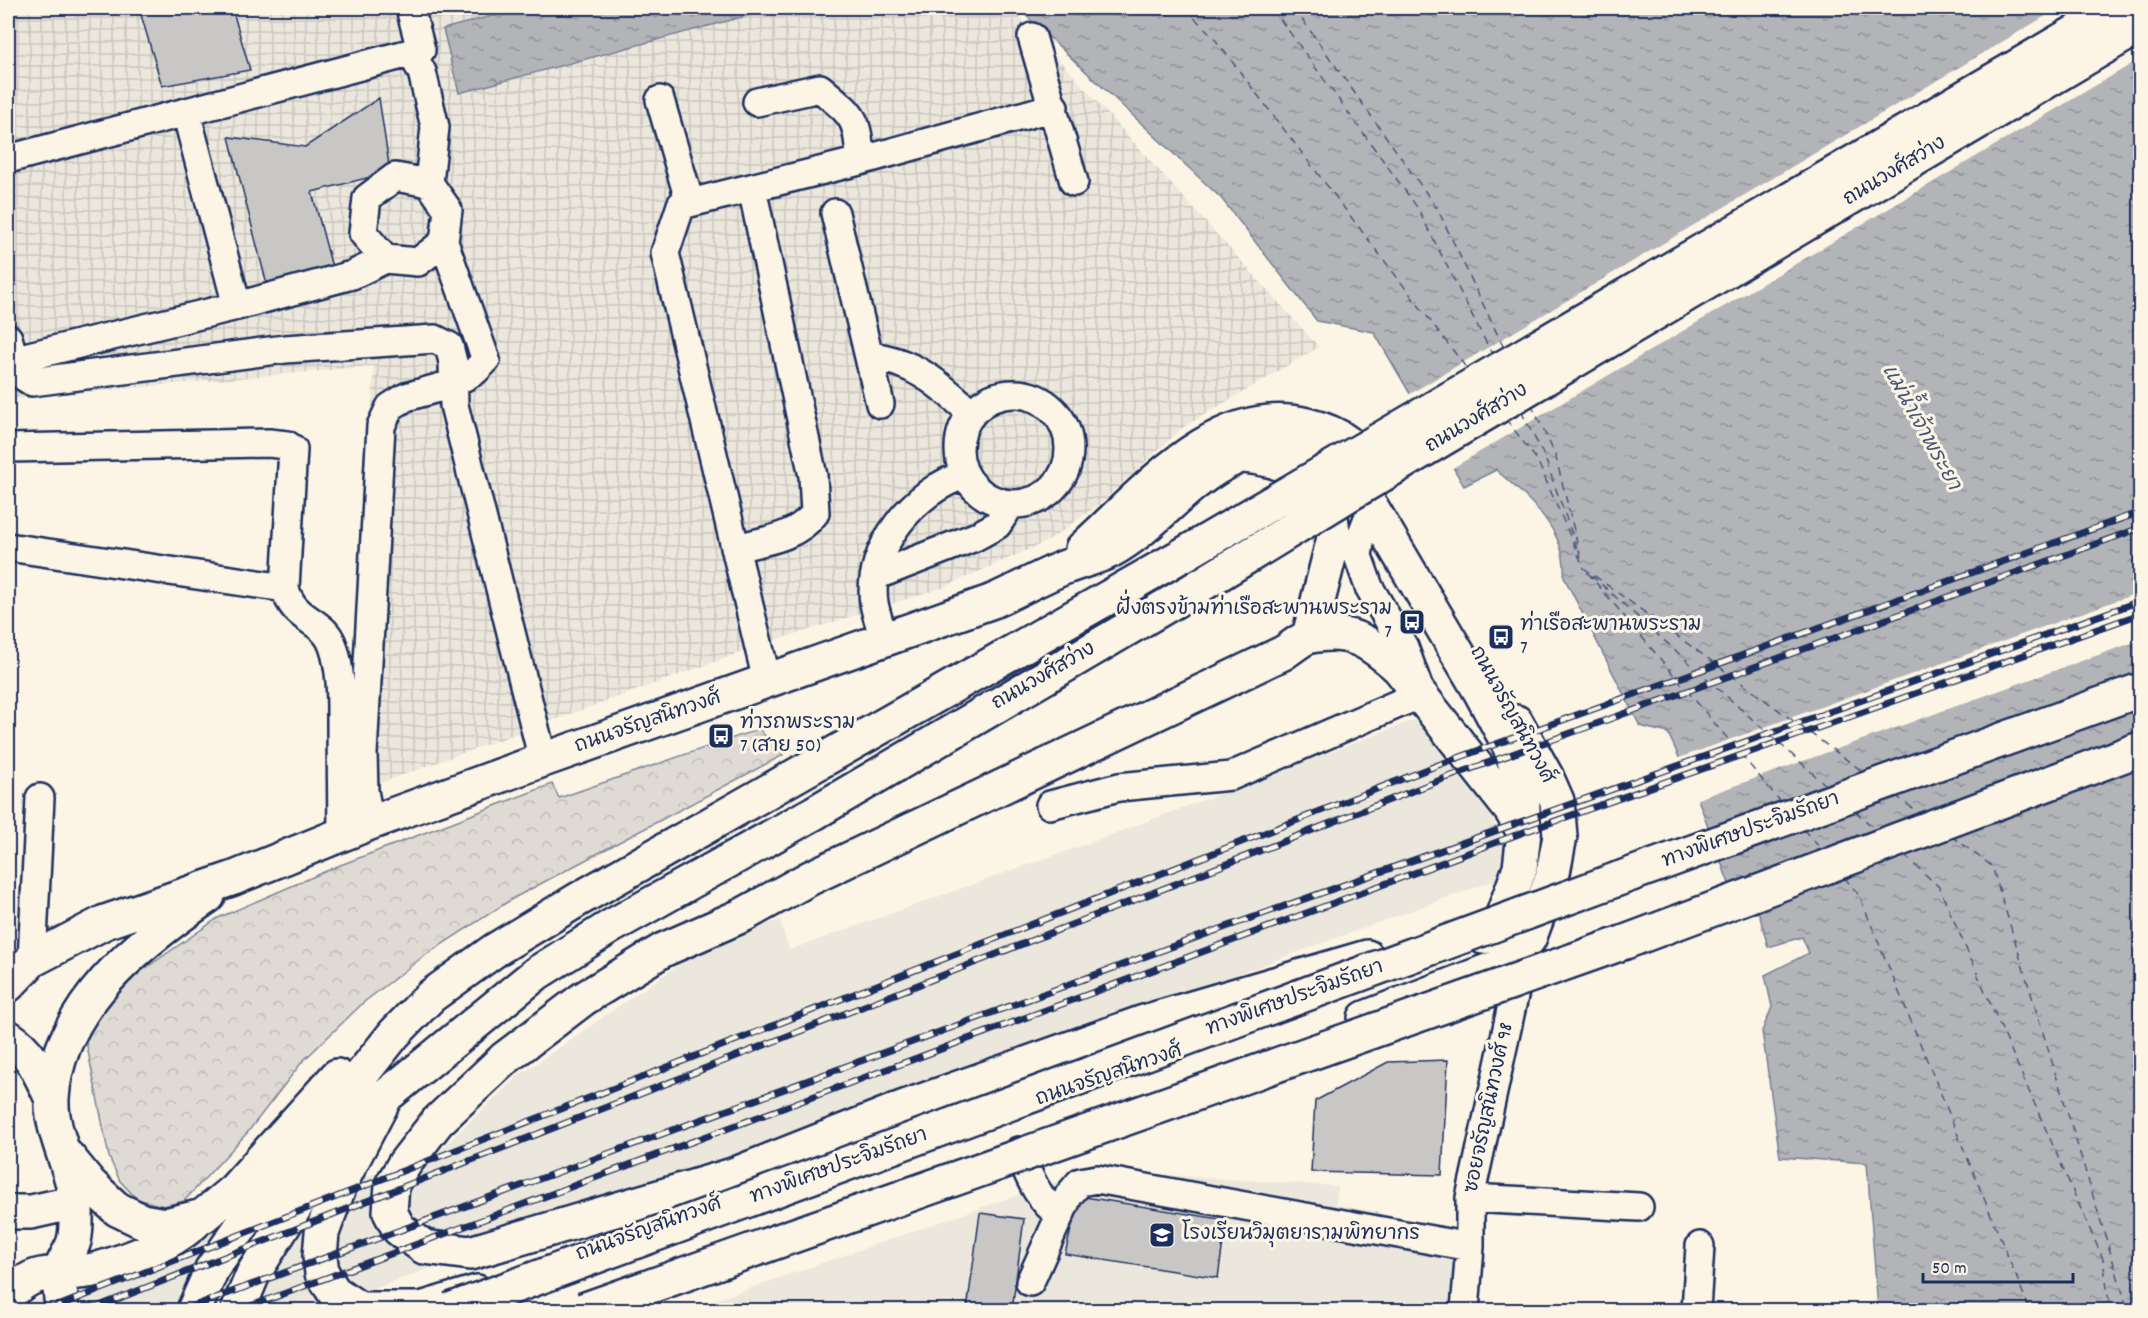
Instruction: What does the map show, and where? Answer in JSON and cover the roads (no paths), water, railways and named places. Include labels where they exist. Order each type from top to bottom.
[{"type":"main road","name":"ถนนวงศ์สว่าง","points":[[394,1034],[431,996],[495,950],[1181,556],[2117,8]]},
{"type":"main road","name":"ถนนวงศ์สว่าง","points":[[814,813],[2140,26]]},
{"type":"main road","name":"ถนนจรัญสนิทวงศ์","points":[[607,1311],[902,1206],[1018,1150],[1200,1085],[1498,967],[1526,942],[1552,878],[1560,836],[1557,801],[1546,776],[1470,640],[1366,462],[1349,441],[1320,428],[1296,422],[1261,420],[1232,429],[1209,440],[1181,461],[1061,569]]},
{"type":"main road","name":"ถนนจรัญสนิทวงศ์","points":[[8,985],[32,960],[105,922],[234,878],[356,829],[543,760],[993,601],[1061,569],[1109,551],[1156,520],[1195,483],[1242,455],[1264,447],[1287,447],[1313,454],[1343,472],[1372,508],[1480,691],[1510,747],[1522,787],[1524,832],[1520,868],[1501,920],[1480,940],[1438,961],[1371,988],[1028,1103],[876,1146],[495,1287],[421,1309],[360,1309],[334,1292],[322,1273],[320,1256],[322,1233],[346,1172],[386,1096]]},
{"type":"main road","points":[[1181,461],[1214,454],[1242,455],[1290,466],[1307,474],[1327,489],[1334,538],[1310,636]]},
{"type":"main road","points":[[1436,947],[1369,957],[1144,1022],[902,1108],[733,1175],[470,1253],[424,1247],[399,1229],[390,1212],[392,1185],[405,1163],[437,1122],[504,1059],[583,999],[663,950],[743,915],[810,878],[1283,653],[1310,636],[1352,634],[1385,655],[1421,694],[1506,803],[1524,832]]},
{"type":"main road","name":"ทางพิเศษประจิมรัถยา","points":[[450,1311],[2140,690]]},
{"type":"main road","points":[[583,1311],[1625,942],[2140,749]]},
{"type":"main road","name":"ถนนจรัญสนิทวงศ์","points":[[238,1311],[253,1274],[304,1193],[338,1147],[386,1096],[537,973],[610,927],[814,813]]},
{"type":"main road","name":"ถนนจรัญสนิทวงศ์","points":[[62,1311],[60,1273],[74,1240],[76,1202],[61,1148],[52,1099],[59,1062],[70,1035],[94,994],[139,947],[234,878]]},
{"type":"main road","points":[[8,1295],[24,1280],[40,1274],[97,1269],[151,1250],[185,1231],[234,1190],[333,1079],[394,1034]]},
{"type":"main road","points":[[194,1311],[212,1269],[243,1224],[394,1034]]},
{"type":"main road","points":[[8,1037],[22,1046],[31,1056],[52,1099]]},
{"type":"main road","points":[[61,1148],[90,1184],[117,1209],[142,1221],[165,1225],[203,1216]]},
{"type":"main road","points":[[8,1212],[31,1212],[76,1202]]},
{"type":"main road","points":[[459,1311],[495,1287]]},
{"type":"street","points":[[8,159],[421,50],[410,8]]},
{"type":"street","points":[[1032,37],[1074,182]]},
{"type":"street","points":[[356,829],[364,791],[363,754],[381,426],[390,406],[406,397],[452,384],[475,371],[486,360],[444,242],[448,210],[429,183],[435,127],[422,72],[411,52]]},
{"type":"street","points":[[757,102],[820,88],[852,114],[859,131],[860,161]]},
{"type":"street","points":[[660,100],[690,203]]},
{"type":"street","points":[[767,681],[665,253],[681,206],[860,161],[1054,107]]},
{"type":"street","points":[[186,112],[237,306]]},
{"type":"street","points":[[386,260],[363,233],[367,198],[395,177],[429,183]]},
{"type":"street","points":[[735,548],[785,536],[806,525],[815,513],[813,476],[752,188]]},
{"type":"street","points":[[835,213],[880,404]]},
{"type":"street","points":[[444,242],[418,262],[386,260],[352,275],[237,306],[9,353],[18,373],[33,382],[285,349],[435,339],[449,346],[453,362],[454,405],[543,760]]},
{"type":"street","points":[[869,356],[896,361],[923,373],[943,387],[971,413]]},
{"type":"street","points":[[1023,394],[1045,403],[1058,414],[1065,427],[1069,454],[1060,481],[1038,499],[1011,504],[984,496],[965,475],[960,460],[959,443],[963,427],[971,413],[983,403],[998,396],[1023,394]]},
{"type":"street","points":[[8,448],[269,443],[287,445],[293,449],[295,458],[285,588],[288,601],[296,612],[322,628],[334,647],[356,829]]},
{"type":"street","points":[[884,639],[874,602],[875,576],[884,547],[894,529],[907,513],[955,478],[965,475]]},
{"type":"street","points":[[875,576],[975,537],[997,525],[1011,504]]},
{"type":"street","points":[[1050,805],[1119,788],[1231,776],[1421,694],[1404,647],[1369,587],[1358,556],[1361,536],[1372,508]]},
{"type":"street","points":[[8,547],[285,588]]},
{"type":"street","points":[[32,960],[40,798]]},
{"type":"street","name":"ซอยจรัญสนิทวงศ์ 98","points":[[1465,1311],[1470,1247],[1470,1198],[1526,942]]},
{"type":"street","points":[[1018,1150],[1035,1190],[1060,1215]]},
{"type":"street","points":[[1030,1282],[1070,1195],[1080,1182],[1097,1179],[1470,1247]]},
{"type":"street","points":[[1470,1198],[1639,1207]]},
{"type":"street","points":[[1696,1311],[1701,1246]]},
{"type":"water","points":[[522,8],[776,8],[459,93],[443,29]]},
{"type":"water","name":"แม่น้ำเจ้าพระยา","points":[[1018,8],[2140,8],[2140,1310],[1878,1310],[1867,1163],[1780,1157],[1762,1031],[1772,1007],[1765,975],[1809,953],[1802,937],[1768,947],[1759,913],[1739,911],[1698,799],[1668,733],[1640,726],[1564,577],[1564,560],[1560,545],[1544,516],[1496,470],[1464,486],[1374,332],[1317,321],[1221,198]]},
{"type":"railway","points":[[48,1310],[1438,765],[2140,512]]},
{"type":"railway","points":[[89,1310],[1443,779],[2140,528]]},
{"type":"railway","points":[[183,1310],[1198,937],[2140,601]]},
{"type":"railway","points":[[240,1310],[1524,832],[2140,614]]},
{"type":"place","name":"ฝั่งตรงข้ามท่าเรือสะพานพระราม 7","points":[[1412,622]]},
{"type":"place","name":"ท่าเรือสะพานพระราม 7","points":[[1501,637]]},
{"type":"place","name":"ท่ารถพระราม 7 (สาย 50)","points":[[721,736]]},
{"type":"place","name":"โรงเรียนวิมุตยารามพิทยากร","points":[[1162,1235]]}]
